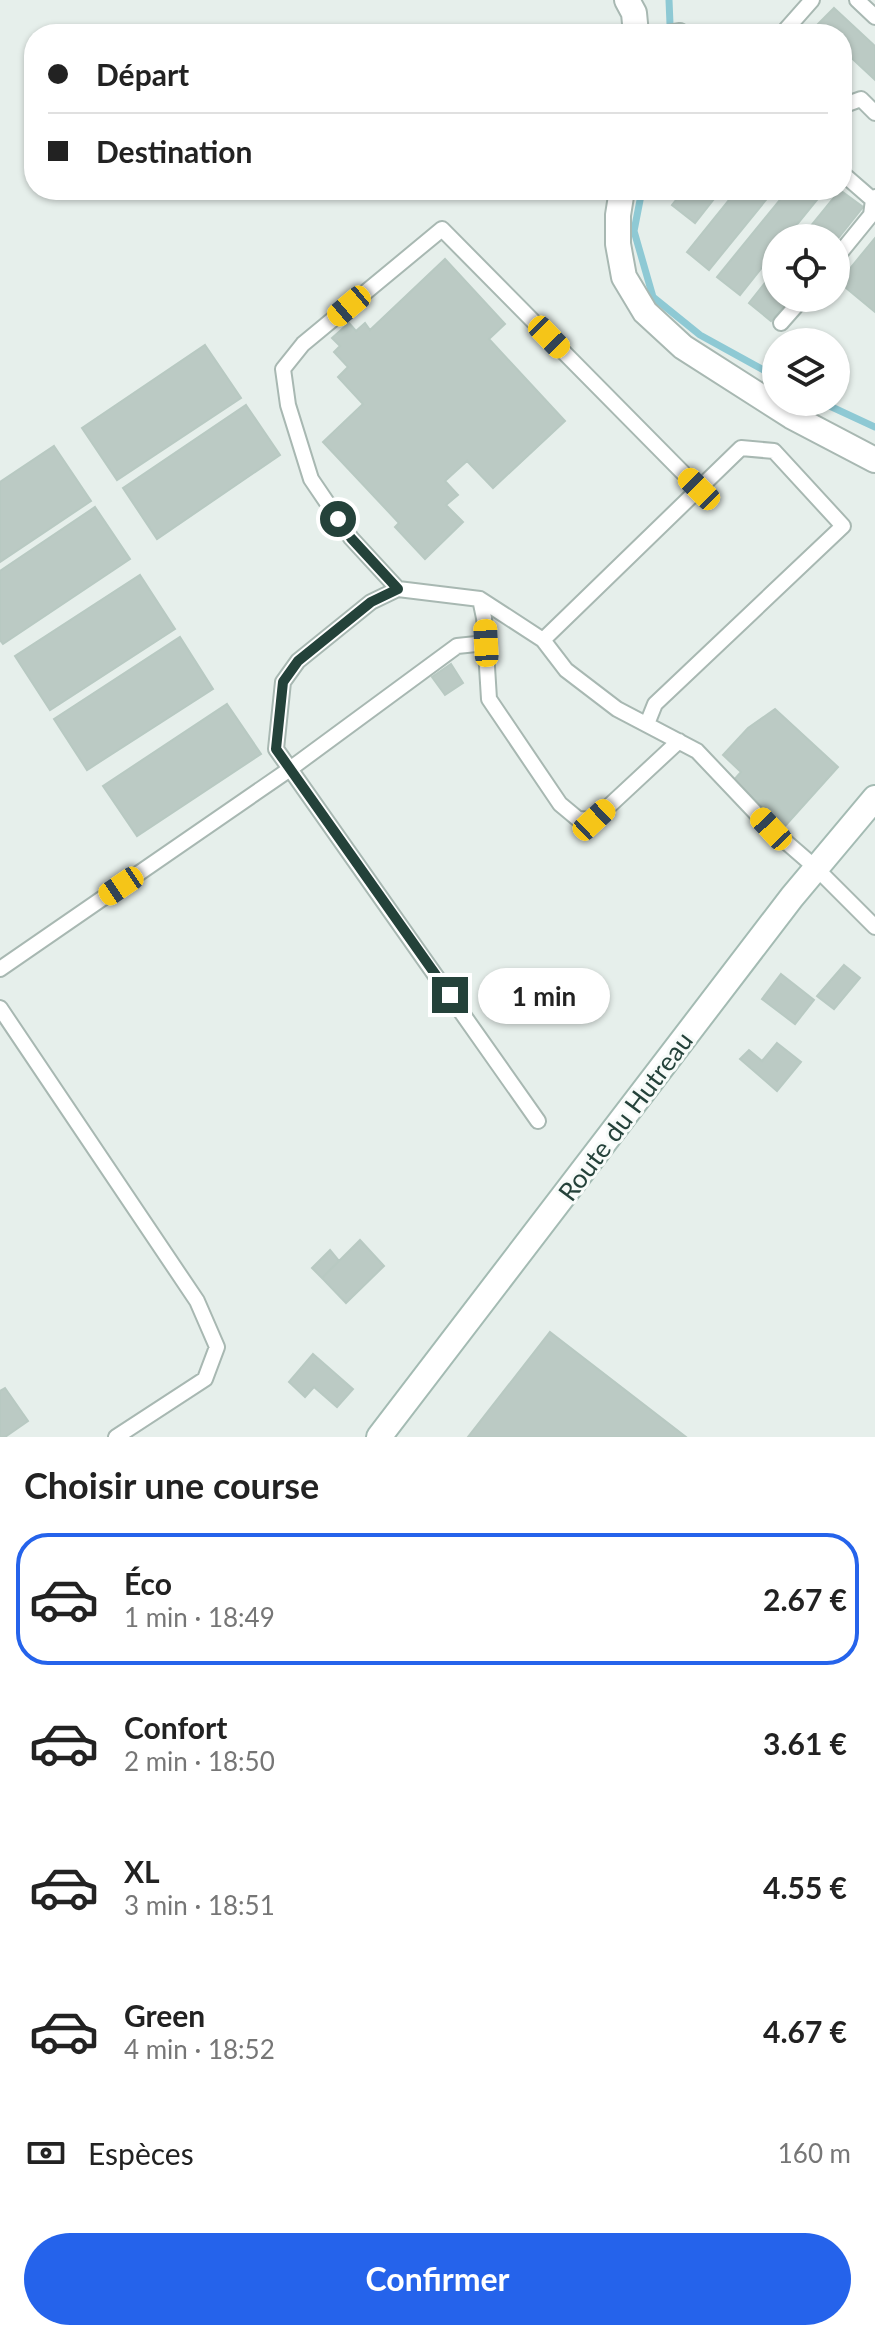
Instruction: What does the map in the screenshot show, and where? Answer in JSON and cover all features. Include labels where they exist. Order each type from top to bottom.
[{"type":"street","points":[[627,0],[634,13],[635,24]]},
{"type":"street","points":[[620,200],[618,244],[624,277],[645,312],[683,347],[777,407],[875,460]]},
{"type":"street","name":"Route du Hutreau","points":[[379,1437],[816,868],[875,798]]},
{"type":"lane","points":[[791,24],[812,0]]},
{"type":"lane","points":[[857,0],[875,17]]},
{"type":"lane","points":[[852,102],[861,99],[875,113]]},
{"type":"lane","points":[[850,241],[871,215],[874,199],[852,181]]},
{"type":"lane","points":[[398,589],[351,538],[311,479],[288,405],[283,369],[303,344],[442,229],[699,489]]},
{"type":"lane","points":[[781,323],[791,312]]},
{"type":"lane","points":[[543,640],[741,448],[774,451],[843,526],[655,704],[647,724]]},
{"type":"lane","points":[[538,1121],[276,749],[283,682],[298,661],[371,602],[398,589],[480,599],[543,640],[566,670],[617,709],[697,751],[771,829],[816,868],[875,927]]},
{"type":"lane","points":[[480,599],[489,699],[560,804],[578,819],[594,820],[679,741]]},
{"type":"lane","points":[[0,969],[290,769],[457,646],[486,643]]},
{"type":"lane","points":[[0,1008],[197,1301],[217,1347],[205,1379],[116,1437]]},
{"type":"building","points":[[834,8],[851,24],[818,24]]},
{"type":"building","points":[[852,25],[875,46],[875,80],[852,58]]},
{"type":"building","points":[[852,199],[863,207],[850,224],[812,224],[832,200]]},
{"type":"building","points":[[676,200],[713,200],[695,223],[672,205]]},
{"type":"building","points":[[729,200],[766,200],[709,270],[687,252]]},
{"type":"building","points":[[780,200],[817,200],[797,224],[762,224],[762,268],[740,295],[717,277]]},
{"type":"building","points":[[875,238],[875,312],[850,291],[850,269]]},
{"type":"building","points":[[445,259],[505,324],[489,339],[565,421],[493,488],[467,461],[445,481],[458,495],[446,505],[463,522],[425,559],[395,527],[399,523],[323,442],[363,404],[338,377],[348,367],[334,352],[340,346],[332,338],[349,323],[356,331],[365,323],[370,330]]},
{"type":"building","points":[[762,287],[762,312],[778,312],[771,321],[749,303]]},
{"type":"building","points":[[205,345],[241,398],[117,480],[82,428]]},
{"type":"building","points":[[246,405],[280,455],[157,539],[123,488]]},
{"type":"building","points":[[54,446],[91,501],[0,562],[0,482]]},
{"type":"building","points":[[95,507],[130,559],[3,644],[0,640],[0,571]]},
{"type":"building","points":[[140,575],[175,629],[50,710],[15,656]]},
{"type":"building","points":[[180,637],[213,689],[87,770],[54,719]]},
{"type":"building","points":[[451,664],[463,683],[445,695],[432,677]]},
{"type":"building","points":[[227,704],[261,754],[137,836],[103,786]]},
{"type":"building","points":[[775,709],[838,767],[785,826],[733,781],[741,772],[723,755],[748,728]]},
{"type":"building","points":[[844,965],[860,978],[834,1009],[817,996]]},
{"type":"building","points":[[781,974],[814,1000],[795,1024],[762,999]]},
{"type":"building","points":[[777,1043],[801,1062],[777,1091],[740,1059],[749,1050],[762,1061]]},
{"type":"building","points":[[360,1240],[384,1266],[346,1303],[322,1278]]},
{"type":"building","points":[[330,1250],[339,1261],[322,1278],[312,1268]]},
{"type":"building","points":[[550,1332],[686,1437],[468,1437]]},
{"type":"building","points":[[313,1354],[353,1389],[337,1407],[314,1387],[305,1397],[289,1382]]},
{"type":"building","points":[[5,1388],[28,1421],[5,1437],[0,1437],[0,1391]]},
{"type":"waterway","points":[[669,0],[670,24]]},
{"type":"waterway","points":[[640,200],[634,231],[653,297],[700,335],[762,369]]},
{"type":"waterway","points":[[850,415],[875,427]]},
{"type":"route","points":[[338,519],[351,538],[398,589],[371,602],[298,661],[283,682],[276,749],[450,995]]}]
